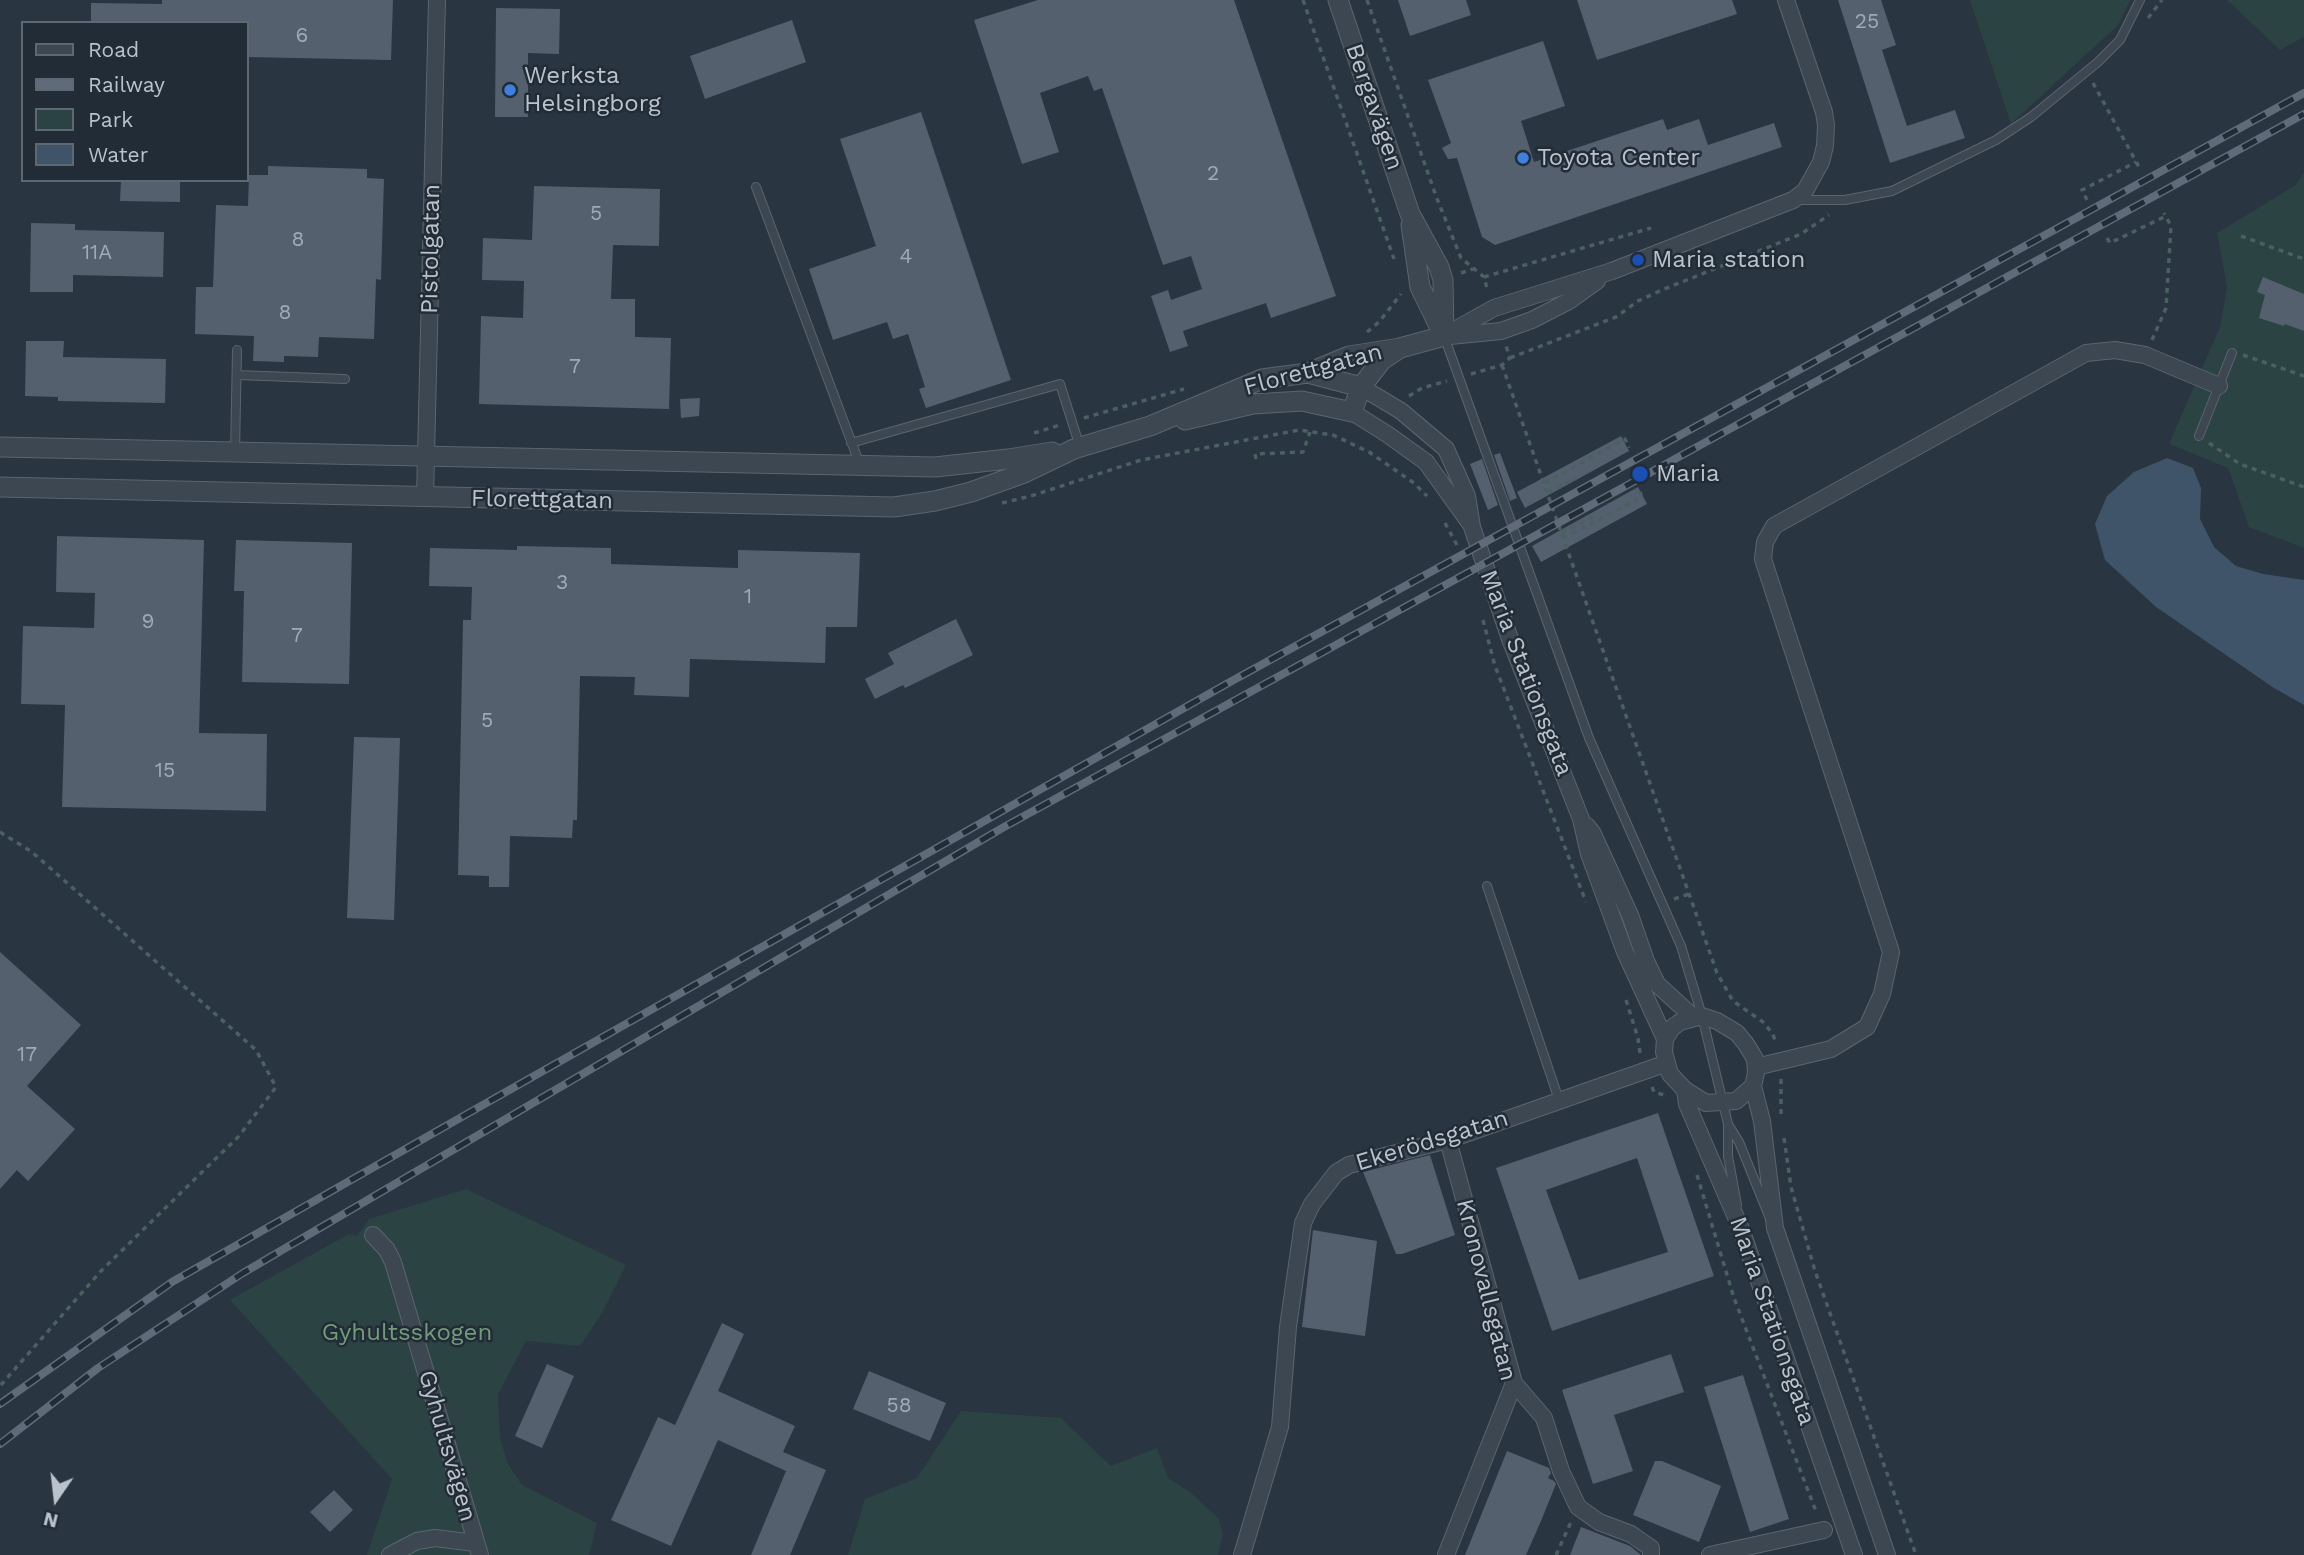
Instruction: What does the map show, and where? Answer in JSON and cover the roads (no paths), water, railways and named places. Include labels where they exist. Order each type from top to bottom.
[{"type":"street","name":"Pistolgatan","points":[[425,497],[437,0]]},
{"type":"street","name":"Bergavägen","points":[[1338,0],[1410,214],[1443,279],[1444,336]]},
{"type":"street","points":[[1444,336],[1494,309],[1612,271],[1793,200],[1805,191],[1818,170],[1825,146],[1826,125],[1786,0]]},
{"type":"street","name":"Bergavägen","points":[[1410,214],[1411,290],[1444,336]]},
{"type":"street","points":[[1444,336],[1501,331],[1532,320],[1569,301],[1612,271]]},
{"type":"street","name":"Florettgatan","points":[[0,447],[935,467],[1077,448],[1150,426],[1262,379],[1308,373],[1349,356],[1400,348],[1444,336]]},
{"type":"street","points":[[1352,412],[1361,387],[1381,360],[1400,348]]},
{"type":"street","points":[[1756,1067],[1831,1049],[1867,1027],[1882,994],[1891,952],[1763,559],[1765,542],[1774,526],[2086,353],[2115,350],[2145,355],[2219,386]]},
{"type":"street","name":"Maria Stationsgata","points":[[1308,373],[1361,387],[1401,411],[1446,449],[1467,496],[1472,527],[1510,639],[1581,819],[1589,854],[1625,952],[1665,1039],[1664,1052],[1671,1074],[1685,1090],[1687,1104],[1741,1229],[1854,1555]]},
{"type":"street","name":"Florettgatan","points":[[1150,426],[1207,416],[1253,404],[1302,401]]},
{"type":"street","name":"Maria Stationsgata","points":[[1302,401],[1352,412],[1426,462],[1472,527]]},
{"type":"street","name":"Florettgatan","points":[[0,487],[894,507],[971,492],[1024,473],[1077,448]]},
{"type":"street","name":"Maria Stationsgata","points":[[1581,819],[1593,834],[1657,984],[1697,1017],[1717,1021],[1737,1033],[1751,1051],[1756,1067],[1753,1086],[1762,1121],[1775,1228],[1887,1555]]},
{"type":"street","points":[[1665,1039],[1680,1022],[1697,1017]]},
{"type":"street","name":"Ekerödsgatan","points":[[1242,1555],[1280,1427],[1288,1327],[1303,1223],[1312,1204],[1336,1173],[1349,1165],[1448,1140],[1667,1063]]},
{"type":"street","points":[[1685,1090],[1706,1103],[1723,1104],[1741,1098],[1753,1086]]},
{"type":"street","name":"Kronovallsgatan","points":[[1446,1555],[1514,1383],[1448,1140]]},
{"type":"street","name":"Gyhultsvägen","points":[[373,1235],[393,1262],[477,1549]]},
{"type":"street","points":[[1514,1383],[1544,1418],[1561,1471],[1578,1507],[1599,1522],[1631,1534],[1651,1548],[1651,1555]]},
{"type":"street","points":[[1710,1555],[1824,1530]]},
{"type":"street","name":"Gyhultsvägen","points":[[390,1555],[417,1541],[435,1538],[477,1549]]},
{"type":"lane","points":[[1793,200],[1845,200],[1892,191],[1996,140],[2031,117],[2076,81],[2120,40],[2140,0]]},
{"type":"lane","points":[[756,187],[860,465]]},
{"type":"lane","points":[[1444,336],[1580,714],[1608,785],[1634,836],[1681,946],[1697,1017],[1728,1124],[1728,1156],[1741,1229]]},
{"type":"lane","points":[[234,452],[237,349]]},
{"type":"lane","points":[[2199,436],[2232,354]]},
{"type":"lane","points":[[237,375],[345,379]]},
{"type":"lane","points":[[851,443],[1060,383],[1077,448]]},
{"type":"lane","points":[[1487,886],[1559,1100]]},
{"type":"lane","points":[[1728,1124],[1739,1142],[1763,1206],[1775,1228]]},
{"type":"water","points":[[2167,458],[2193,468],[2201,488],[2200,519],[2214,547],[2236,566],[2263,574],[2304,580],[2304,705],[2274,688],[2156,607],[2105,560],[2095,524],[2107,496],[2134,472]]},
{"type":"railway","points":[[0,1404],[172,1282],[474,1110],[1230,682],[2304,93]]},
{"type":"railway","points":[[0,1444],[98,1368],[243,1273],[1004,827],[2304,114]]},
{"type":"place","name":"Werksta Helsingborg","points":[[510,90]]},
{"type":"place","name":"Toyota Center","points":[[1523,158]]},
{"type":"place","name":"Maria station","points":[[1638,260]]},
{"type":"place","name":"Maria","points":[[1640,474]]},
{"type":"park label","name":"Gyhultsskogen","points":[[407,1333]]}]
